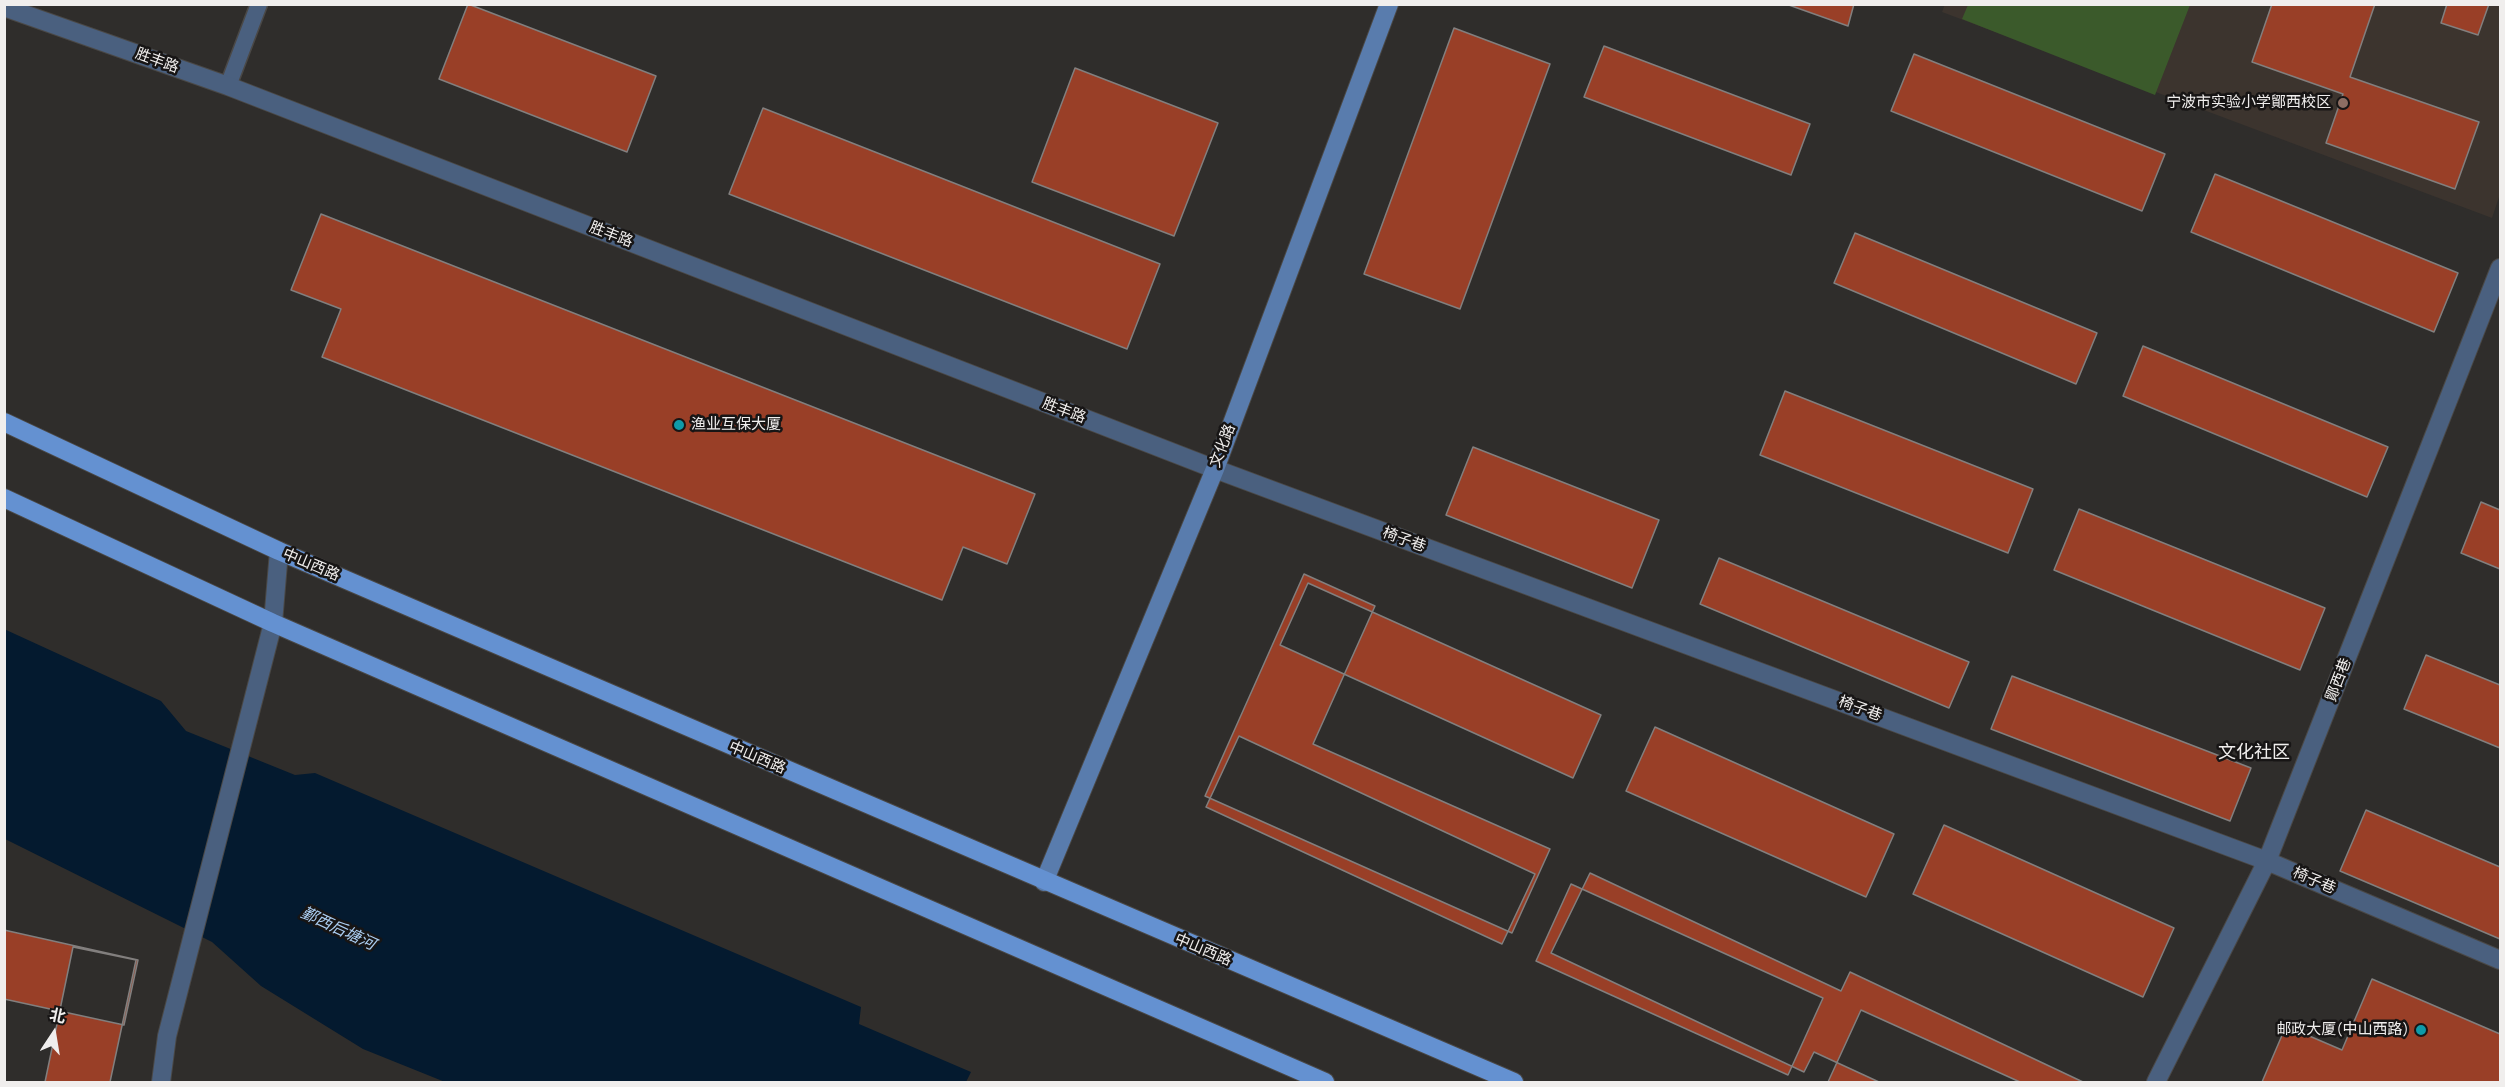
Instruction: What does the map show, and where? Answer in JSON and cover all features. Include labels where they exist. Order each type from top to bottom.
[{"type":"main road","name":"中山西路","points":[[4,422],[279,551],[1514,1083]]},
{"type":"main road","points":[[4,498],[273,623],[1326,1083]]},
{"type":"street","name":"文化路","points":[[1044,882],[1215,469],[1389,4]]},
{"type":"street","name":"胜丰路","points":[[4,7],[228,86],[1215,469]]},
{"type":"street","name":"鄮西巷","points":[[2156,1083],[2267,861],[2500,268]]},
{"type":"street","name":"椅子巷","points":[[1215,469],[2267,861],[2500,960]]},
{"type":"street","points":[[161,1083],[168,1036],[184,969],[273,623],[279,551]]},
{"type":"lane","points":[[228,86],[259,4]]},
{"type":"shaded area","name":"宁波市实验小学鄮西校区","points":[[1945,4],[2500,5],[2500,194],[2492,218],[1942,12]]},
{"type":"green space","points":[[1968,4],[2190,5],[2155,95],[1962,19]]},
{"type":"water","name":"鄞西后塘河","points":[[4,629],[161,701],[186,731],[295,775],[315,773],[861,1007],[859,1024],[971,1072],[966,1082],[445,1082],[363,1049],[261,986],[212,942],[5,839]]},
{"type":"building","points":[[468,4],[656,76],[627,152],[439,79]]},
{"type":"building","points":[[1786,4],[1854,4],[1848,26]]},
{"type":"building","points":[[2272,4],[2375,4],[2350,77],[2479,122],[2455,189],[2326,143],[2343,94],[2252,62]]},
{"type":"building","points":[[2447,4],[2489,4],[2478,35],[2441,23]]},
{"type":"building","points":[[1454,28],[1550,64],[1460,309],[1364,274]]},
{"type":"building","points":[[1604,46],[1810,124],[1791,175],[1584,97]]},
{"type":"building","points":[[1914,54],[2165,154],[2142,211],[1891,111]]},
{"type":"building","points":[[1075,68],[1218,123],[1174,236],[1032,182]]},
{"type":"building","points":[[763,108],[1160,264],[1127,349],[729,194]]},
{"type":"building","points":[[2215,174],[2458,273],[2434,332],[2191,232]]},
{"type":"building","name":"渔业互保大厦","points":[[321,214],[1035,494],[1007,564],[963,547],[942,600],[322,357],[341,309],[291,290]]},
{"type":"building","points":[[1855,233],[2097,333],[2076,384],[1834,283]]},
{"type":"building","points":[[2143,346],[2388,447],[2367,497],[2123,396]]},
{"type":"building","points":[[1785,391],[2033,489],[2008,553],[1760,455]]},
{"type":"building","points":[[1473,447],[1659,520],[1632,588],[1446,515]]},
{"type":"building","points":[[2481,502],[2500,510],[2500,569],[2461,553]]},
{"type":"building","points":[[2079,509],[2325,608],[2300,670],[2054,570]]},
{"type":"building","points":[[1719,558],[1969,662],[1949,708],[1700,604]]},
{"type":"building","points":[[1304,574],[1375,606],[1313,744],[1550,849],[1512,933],[1205,796]]},
{"type":"building","points":[[1308,583],[1601,715],[1573,778],[1280,645]]},
{"type":"building","points":[[2426,655],[2500,685],[2500,748],[2404,709]]},
{"type":"building","points":[[2012,676],[2251,768],[2230,821],[1991,729]]},
{"type":"building","points":[[1655,727],[1894,834],[1866,897],[1626,791]]},
{"type":"building","points":[[1239,736],[1535,874],[1502,944],[1206,807]]},
{"type":"building","points":[[2366,810],[2500,867],[2500,939],[2340,871]]},
{"type":"building","points":[[1944,825],[2174,928],[2143,997],[1913,894]]},
{"type":"building","points":[[1590,873],[1841,991],[1850,972],[2083,1082],[1879,1082],[1814,1052],[1804,1072],[1551,953]]},
{"type":"building","points":[[1571,884],[1823,998],[1788,1075],[1536,961]]},
{"type":"building","points":[[4,930],[138,960],[124,1025],[4,999]]},
{"type":"building","points":[[73,947],[136,960],[110,1082],[45,1082]]},
{"type":"building","name":"邮政大厦(中山西路)","points":[[2372,979],[2500,1034],[2500,1082],[2262,1082],[2286,1026],[2342,1050]]},
{"type":"building","points":[[1861,1010],[2020,1082],[1828,1082]]},
{"type":"place","name":"宁波市实验小学鄮西校区","points":[[2343,103]]},
{"type":"place","name":"渔业互保大厦","points":[[679,425]]},
{"type":"place","name":"邮政大厦(中山西路)","points":[[2421,1030]]},
{"type":"district","name":"文化社区","points":[[2254,753]]}]
